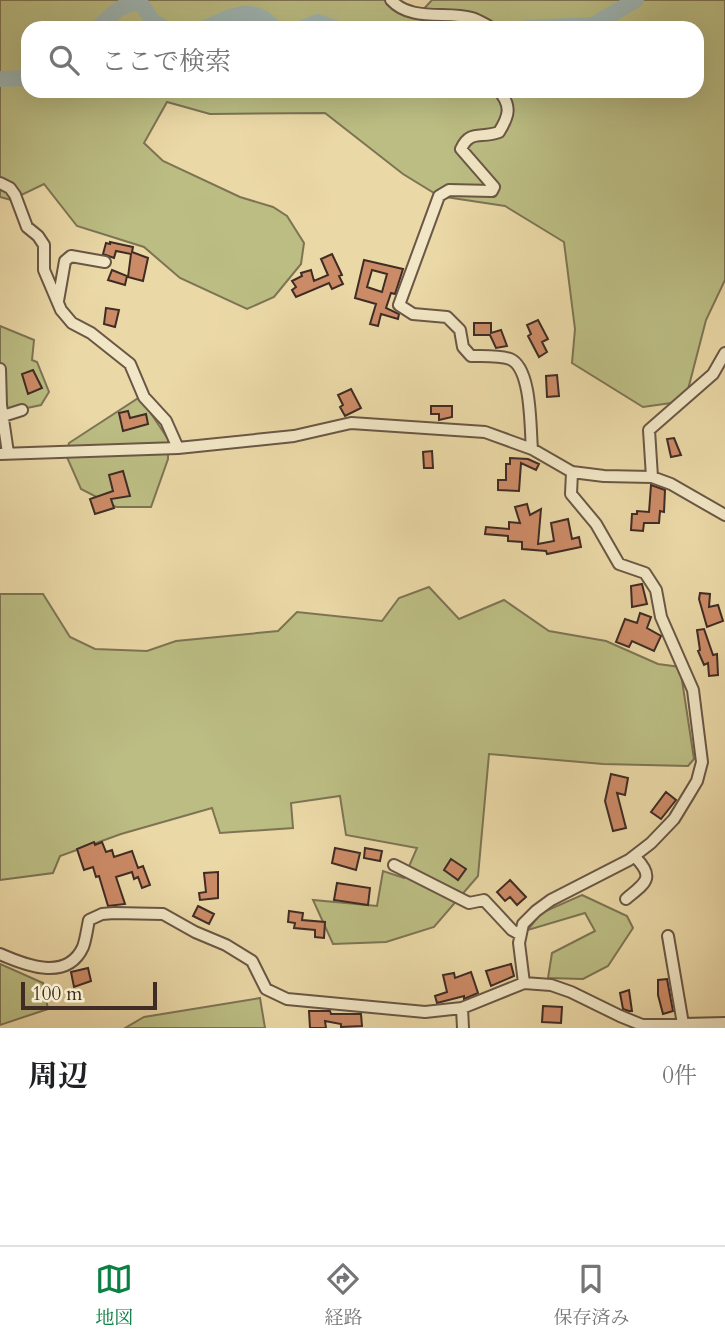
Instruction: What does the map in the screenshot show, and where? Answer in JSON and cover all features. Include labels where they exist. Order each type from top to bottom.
[{"type":"street","points":[[391,0],[400,9],[473,18],[479,21]]},
{"type":"street","points":[[505,98],[509,111],[499,132],[489,136],[472,135],[465,139],[461,149],[494,187],[492,191],[450,190],[439,196],[399,305],[413,314],[447,317],[460,330],[463,347],[471,356],[507,358],[516,363],[526,382],[532,449]]},
{"type":"street","points":[[0,183],[10,188],[15,195],[27,227],[44,245],[44,270],[61,310],[72,323],[91,333],[130,364],[144,397],[166,421],[178,448]]},
{"type":"street","points":[[58,301],[65,261],[71,256],[105,262]]},
{"type":"street","points":[[652,477],[649,430],[713,374],[725,352]]},
{"type":"street","points":[[0,369],[4,453],[178,448],[294,436],[351,423],[485,432],[532,449],[572,471],[604,476],[652,477],[671,484],[725,515]]},
{"type":"street","points":[[3,416],[22,410]]},
{"type":"street","points":[[524,983],[519,934],[523,924],[551,900],[635,857],[674,820],[697,781],[702,762],[695,704],[683,667],[661,617],[658,596],[652,581],[645,573],[619,564],[596,524],[571,494],[572,471]]},
{"type":"street","points":[[626,899],[643,885],[647,878],[646,868],[635,857]]},
{"type":"street","points":[[394,865],[468,903],[484,900],[519,934]]},
{"type":"street","points":[[0,954],[29,966],[62,966],[79,955],[89,920],[102,914],[149,912],[163,914],[252,961],[266,989],[287,999],[425,1012],[462,1008],[524,983],[551,985],[642,1025],[725,1023]]},
{"type":"street","points":[[668,936],[683,1024]]},
{"type":"street","points":[[462,1008],[463,1028]]},
{"type":"green space","points":[[0,0],[386,0],[420,13],[432,0],[725,0],[725,280],[706,320],[685,401],[643,407],[572,363],[575,329],[564,242],[505,206],[439,196],[403,174],[325,113],[210,114],[167,102],[144,143],[163,161],[240,197],[273,207],[287,216],[304,243],[301,264],[274,297],[247,309],[180,278],[144,247],[77,226],[44,184],[11,200],[0,197]]},
{"type":"green space","points":[[0,326],[34,340],[32,360],[37,362],[49,392],[41,405],[3,413],[2,447],[0,447]]},
{"type":"green space","points":[[140,397],[168,439],[168,459],[151,507],[116,507],[81,489],[66,455],[69,443]]},
{"type":"green space","points":[[429,587],[459,619],[504,600],[549,631],[606,641],[658,664],[680,667],[694,759],[688,766],[603,764],[489,754],[478,876],[434,927],[386,942],[333,944],[313,900],[377,906],[383,871],[404,878],[417,848],[346,835],[340,796],[291,803],[293,828],[220,833],[212,808],[121,834],[60,856],[53,873],[0,880],[0,594],[43,594],[70,637],[95,649],[147,651],[176,641],[278,631],[297,612],[382,621],[399,598]]},
{"type":"green space","points":[[582,895],[627,916],[633,928],[608,966],[583,979],[548,978],[552,953],[595,931],[585,913],[528,930],[541,913]]},
{"type":"green space","points":[[0,964],[43,983],[48,1009],[0,1025]]},
{"type":"green space","points":[[260,998],[265,1028],[125,1028],[144,1017]]},
{"type":"building","points":[[106,243],[133,247],[132,252],[148,258],[143,281],[128,277],[131,254],[116,251],[114,258],[103,254]]},
{"type":"building","points":[[332,254],[342,275],[339,276],[343,284],[332,289],[329,283],[296,297],[292,290],[296,287],[292,281],[302,276],[301,273],[311,270],[314,281],[328,275],[321,259]]},
{"type":"building","points":[[364,260],[403,269],[395,294],[391,293],[386,308],[399,314],[398,319],[381,314],[378,326],[370,324],[376,304],[355,298]],"holes":[[[372,270],[387,274],[382,292],[367,287]]]},
{"type":"building","points":[[112,270],[127,276],[125,285],[108,280]]},
{"type":"building","points":[[106,308],[119,310],[115,327],[104,324]]},
{"type":"building","points":[[538,320],[548,339],[542,342],[547,352],[539,357],[528,336],[531,334],[527,325]]},
{"type":"building","points":[[474,323],[491,323],[491,333],[501,330],[507,346],[496,348],[490,335],[474,335]]},
{"type":"building","points":[[33,370],[42,388],[28,394],[22,374]]},
{"type":"building","points":[[557,375],[559,396],[547,397],[546,376]]},
{"type":"building","points":[[351,389],[361,408],[345,416],[338,395]]},
{"type":"building","points":[[431,406],[452,406],[452,417],[439,420],[439,414],[431,414]]},
{"type":"building","points":[[128,411],[130,418],[146,414],[148,424],[123,431],[119,413]]},
{"type":"building","points":[[674,438],[681,455],[671,457],[667,439]]},
{"type":"building","points":[[432,451],[433,468],[424,468],[423,452]]},
{"type":"building","points":[[510,458],[528,459],[539,464],[536,470],[521,463],[519,491],[498,490],[498,480],[506,480],[506,464],[510,464]]},
{"type":"building","points":[[123,471],[130,496],[111,499],[114,508],[95,514],[90,499],[113,491],[109,475]]},
{"type":"building","points":[[651,485],[665,490],[664,512],[660,511],[659,523],[644,523],[643,531],[631,530],[632,514],[637,514],[637,511],[649,512]]},
{"type":"building","points":[[527,504],[530,515],[541,509],[538,544],[554,541],[551,523],[568,519],[572,539],[579,537],[581,547],[547,554],[546,551],[522,549],[522,542],[508,541],[508,536],[485,534],[486,527],[509,529],[509,522],[520,523],[515,507]]},
{"type":"building","points":[[642,584],[647,604],[632,607],[631,586]]},
{"type":"building","points":[[700,593],[710,594],[709,607],[718,605],[723,621],[707,627],[699,599]]},
{"type":"building","points":[[640,613],[651,617],[647,628],[661,636],[654,651],[632,641],[629,647],[616,642],[625,619],[637,623]]},
{"type":"building","points":[[704,629],[713,655],[717,654],[718,675],[709,676],[708,663],[704,665],[698,651],[697,630]]},
{"type":"building","points":[[611,774],[628,778],[625,795],[617,793],[626,828],[613,831],[605,801]]},
{"type":"building","points":[[666,792],[676,800],[661,819],[651,812]]},
{"type":"building","points":[[94,842],[95,845],[102,842],[106,852],[112,850],[114,857],[132,851],[138,868],[143,866],[150,885],[142,888],[138,877],[134,879],[132,872],[116,877],[125,904],[108,906],[99,876],[96,877],[93,867],[84,870],[77,849]]},
{"type":"building","points":[[335,848],[360,853],[356,870],[332,863]]},
{"type":"building","points":[[365,848],[382,851],[380,861],[364,858]]},
{"type":"building","points":[[451,859],[466,869],[458,880],[444,870]]},
{"type":"building","points":[[218,872],[218,898],[200,900],[199,893],[206,892],[204,873]]},
{"type":"building","points":[[510,880],[526,897],[517,905],[510,897],[505,901],[497,892]]},
{"type":"building","points":[[337,883],[370,888],[368,905],[334,900]]},
{"type":"building","points":[[198,906],[214,914],[209,924],[193,916]]},
{"type":"building","points":[[289,911],[303,913],[302,920],[325,922],[324,938],[315,937],[315,930],[294,928],[295,923],[288,922]]},
{"type":"building","points":[[511,964],[514,976],[491,986],[486,971]]},
{"type":"building","points":[[88,968],[91,981],[74,987],[71,972]]},
{"type":"building","points":[[471,972],[478,993],[464,999],[464,996],[437,1003],[435,996],[447,992],[443,975],[454,973],[455,978]]},
{"type":"building","points":[[667,979],[673,1011],[663,1014],[658,995],[658,980]]},
{"type":"building","points":[[629,990],[632,1011],[623,1009],[620,993]]},
{"type":"building","points":[[543,1006],[562,1007],[561,1023],[542,1022]]},
{"type":"building","points":[[309,1011],[361,1014],[362,1026],[341,1027],[341,1024],[325,1021],[326,1028],[310,1028]]},
{"type":"waterway","points":[[600,21],[636,0]]},
{"type":"waterway","points":[[105,21],[117,10],[134,4],[141,4],[153,21]]},
{"type":"waterway","points":[[221,21],[242,14],[258,16],[267,21]]},
{"type":"waterway","points":[[0,79],[21,78]]}]
